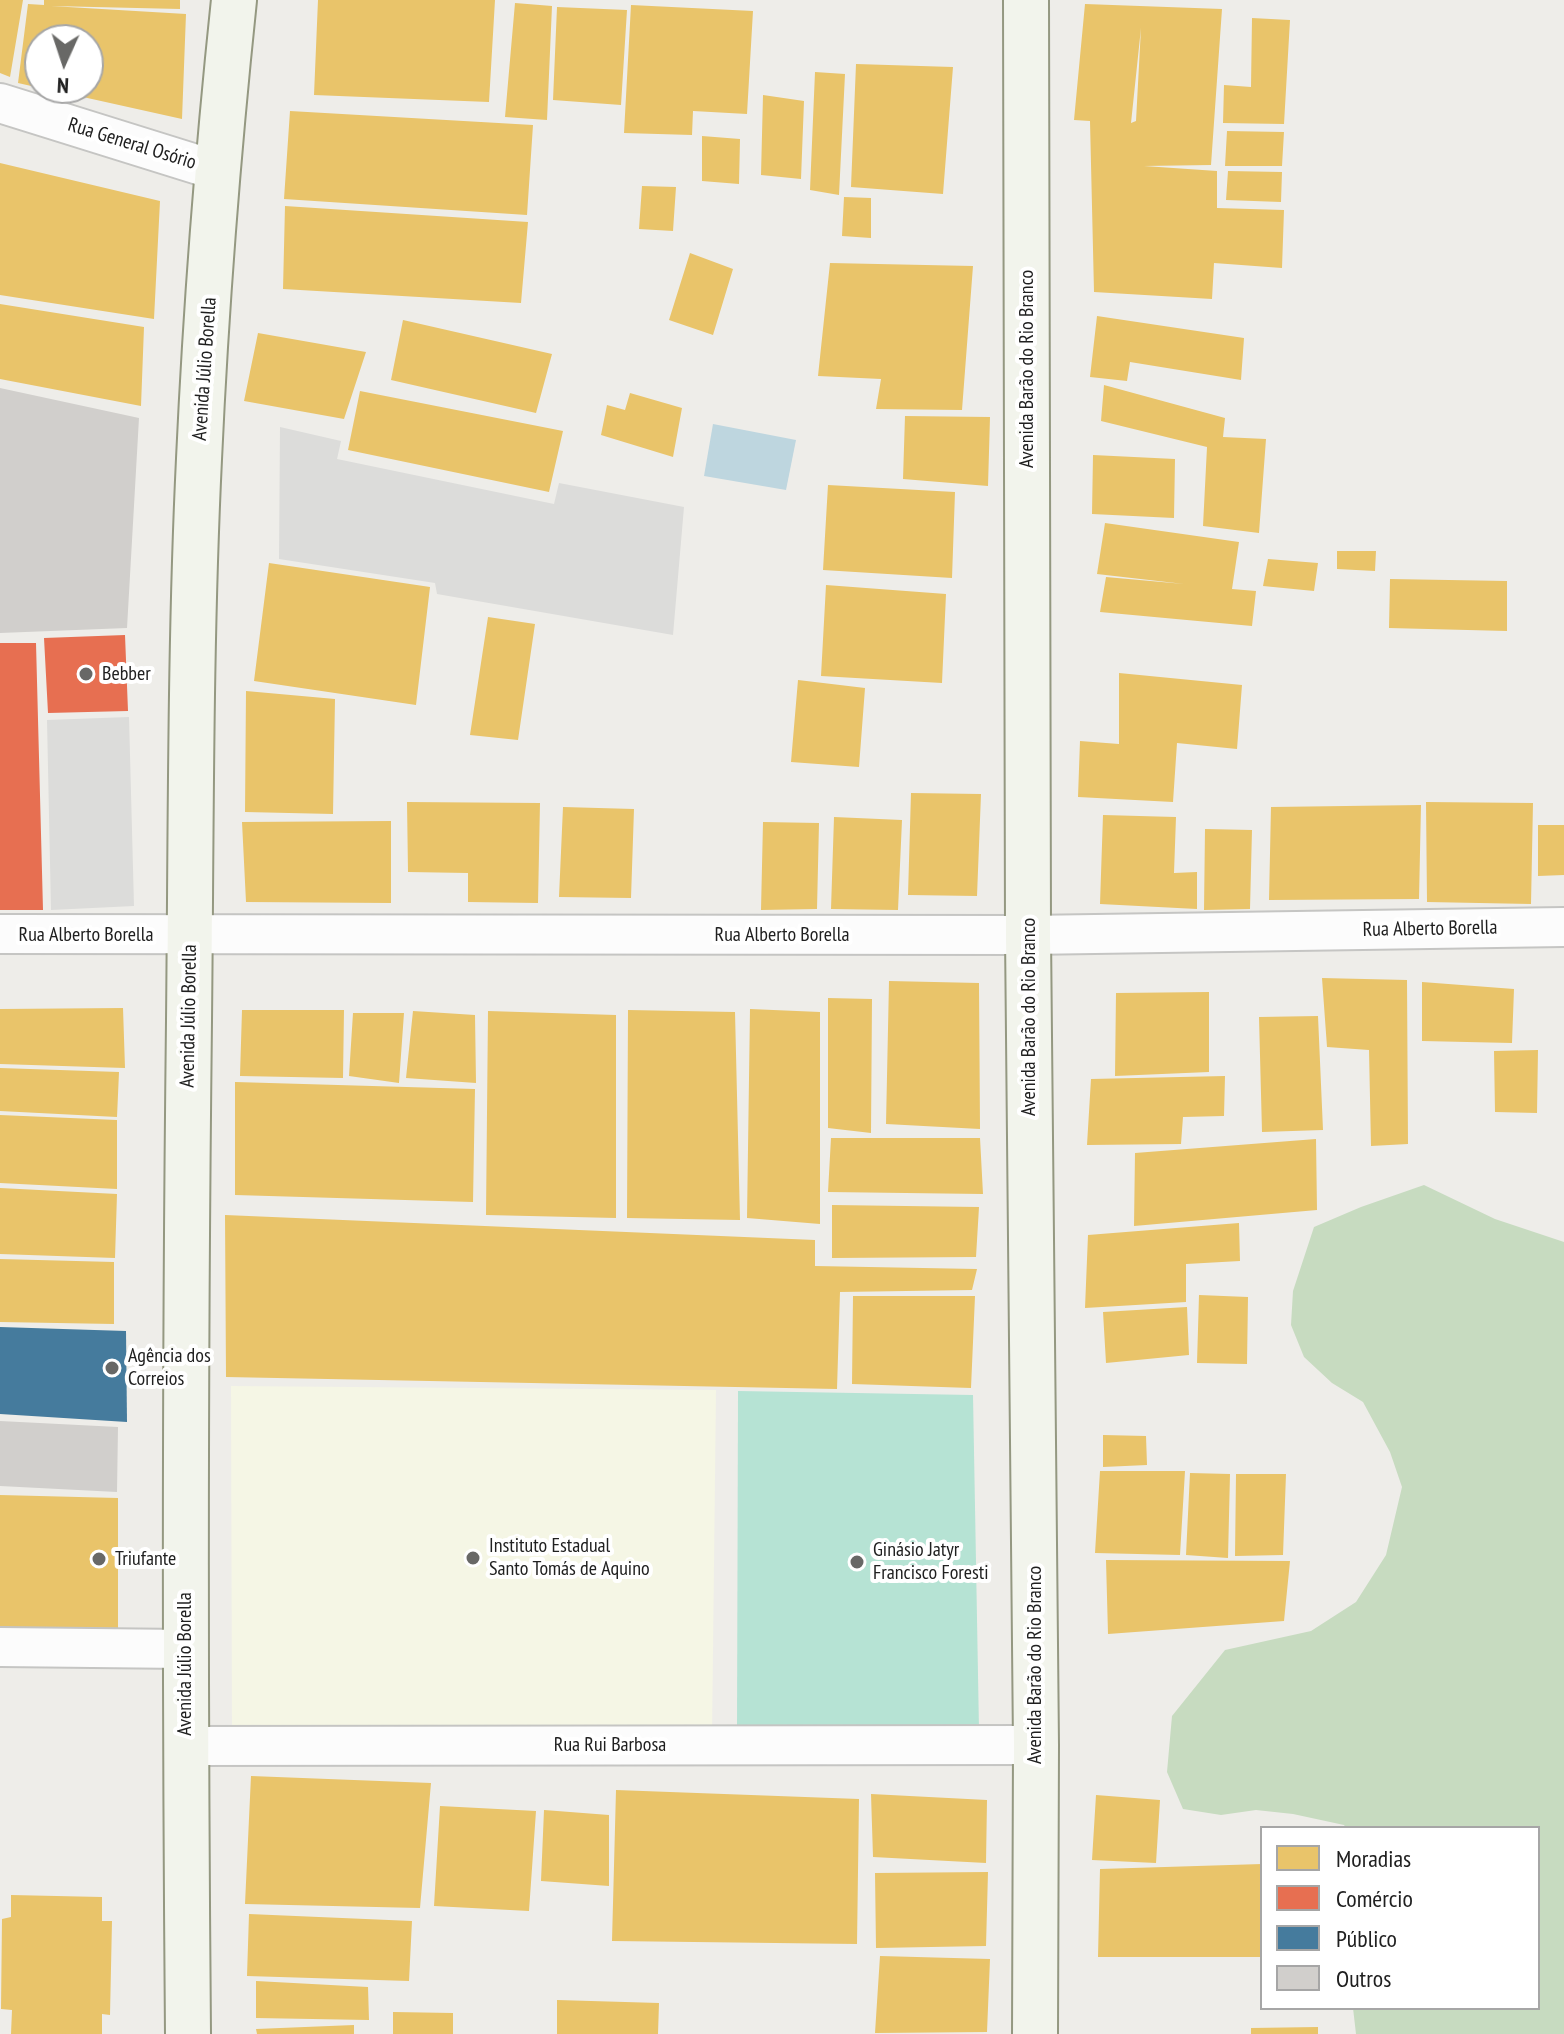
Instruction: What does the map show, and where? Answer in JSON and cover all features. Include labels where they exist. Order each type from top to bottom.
[{"type":"main road","name":"Avenida Júlio Borella","points":[[188,2034],[185,1649],[189,936],[199,460],[218,171],[234,0]]},
{"type":"main road","name":"Avenida Barão do Rio Branco","points":[[1026,0],[1035,2034]]},
{"type":"street","name":"Rua General Osório","points":[[0,103],[218,171]]},
{"type":"street","name":"Rua Alberto Borella","points":[[0,934],[1028,935],[1564,927]]},
{"type":"street","points":[[0,1647],[185,1649]]},
{"type":"street","name":"Rua Rui Barbosa","points":[[185,1746],[1036,1745]]},
{"type":"shaded area","points":[[280,427],[341,441],[337,459],[554,504],[559,483],[684,507],[673,635],[437,594],[435,583],[279,559]]},
{"type":"shaded area","points":[[129,717],[134,906],[51,910],[47,720]]},
{"type":"shaded area","name":"Instituto Estadual Santo Tomás de Aquino","points":[[231,1386],[716,1390],[712,1737],[232,1726]]},
{"type":"green space","points":[[1424,1185],[1495,1219],[1564,1242],[1564,2034],[1356,2034],[1353,2010],[1540,2010],[1540,1826],[1345,1826],[1293,1814],[1256,1810],[1221,1815],[1183,1809],[1167,1772],[1172,1716],[1225,1650],[1311,1631],[1356,1602],[1386,1555],[1402,1487],[1390,1452],[1363,1402],[1332,1383],[1304,1357],[1291,1325],[1293,1291],[1314,1227]]},
{"type":"green space","name":"Ginásio Jatyr Francisco Foresti","points":[[738,1391],[973,1395],[979,1730],[737,1728]]},
{"type":"water","points":[[713,424],[796,440],[786,490],[704,476]]},
{"type":"building: Moradias","points":[[0,0],[23,0],[10,77],[0,73]]},
{"type":"building: Moradias","points":[[44,0],[180,0],[180,9],[51,6],[186,14],[182,119],[104,102],[104,24],[25,24],[28,4],[44,5]]},
{"type":"building: Moradias","points":[[318,0],[495,0],[489,102],[314,95]]},
{"type":"building: Moradias","points":[[515,3],[552,6],[547,120],[505,117]]},
{"type":"building: Moradias","points":[[1085,4],[1222,9],[1211,165],[1144,166],[1217,171],[1217,208],[1284,210],[1282,268],[1214,263],[1212,299],[1094,292],[1090,121],[1074,120]],"holes":[[[1141,28],[1136,121],[1131,123]]]},
{"type":"building: Moradias","points":[[631,5],[753,11],[747,114],[693,111],[692,135],[624,133]]},
{"type":"building: Moradias","points":[[557,7],[627,10],[621,105],[553,100]]},
{"type":"building: Moradias","points":[[1252,18],[1290,20],[1284,124],[1223,123],[1224,85],[1251,87]]},
{"type":"building: Moradias","points":[[24,36],[24,84],[18,83]]},
{"type":"building: Moradias","points":[[856,64],[953,67],[943,194],[851,187]]},
{"type":"building: Moradias","points":[[815,72],[845,74],[839,195],[810,190]]},
{"type":"building: Moradias","points":[[763,95],[804,101],[801,179],[761,175]]},
{"type":"building: Moradias","points":[[290,111],[533,125],[527,215],[284,199]]},
{"type":"building: Moradias","points":[[1227,131],[1284,132],[1282,166],[1225,166]]},
{"type":"building: Moradias","points":[[702,136],[740,139],[739,184],[702,181]]},
{"type":"building: Moradias","points":[[0,163],[160,201],[154,319],[0,295]]},
{"type":"building: Moradias","points":[[1228,171],[1282,172],[1281,202],[1226,200]]},
{"type":"building: Moradias","points":[[642,186],[676,187],[673,231],[639,229]]},
{"type":"building: Moradias","points":[[844,197],[871,198],[871,238],[842,236]]},
{"type":"building: Moradias","points":[[285,206],[528,222],[521,303],[283,289]]},
{"type":"building: Moradias","points":[[690,253],[733,269],[713,335],[669,320]]},
{"type":"building: Moradias","points":[[830,263],[973,266],[962,410],[876,409],[881,379],[818,376]]},
{"type":"building: Moradias","points":[[0,304],[144,327],[141,406],[0,379]]},
{"type":"building: Moradias","points":[[1097,316],[1244,338],[1241,380],[1130,362],[1127,381],[1090,377]]},
{"type":"building: Moradias","points":[[403,320],[552,354],[536,413],[391,380]]},
{"type":"building: Moradias","points":[[258,333],[366,352],[344,419],[244,401]]},
{"type":"building: Moradias","points":[[1104,385],[1225,418],[1223,437],[1266,439],[1259,533],[1203,526],[1207,447],[1101,421]]},
{"type":"building: Moradias","points":[[360,391],[563,431],[549,492],[348,450]]},
{"type":"building: Moradias","points":[[630,393],[682,408],[673,457],[601,435],[607,405],[625,410]]},
{"type":"building: Moradias","points":[[905,416],[990,417],[988,486],[903,479]]},
{"type":"building: Moradias","points":[[1093,455],[1175,459],[1174,518],[1092,514]]},
{"type":"building: Moradias","points":[[828,485],[955,492],[952,578],[823,570]]},
{"type":"building: Moradias","points":[[1105,523],[1239,542],[1232,589],[1256,591],[1252,626],[1100,612],[1106,577],[1184,584],[1097,574]]},
{"type":"building: Moradias","points":[[1337,551],[1376,551],[1375,571],[1337,569]]},
{"type":"building: Moradias","points":[[1268,559],[1318,563],[1314,591],[1263,586]]},
{"type":"building: Moradias","points":[[269,563],[430,587],[416,705],[254,681]]},
{"type":"building: Moradias","points":[[1390,579],[1507,581],[1507,631],[1389,628]]},
{"type":"building: Moradias","points":[[826,585],[946,594],[942,683],[821,676]]},
{"type":"building: Moradias","points":[[488,617],[535,624],[518,740],[470,735]]},
{"type":"building: Moradias","points":[[1119,673],[1242,685],[1237,749],[1177,743],[1173,802],[1078,797],[1080,741],[1119,744]]},
{"type":"building: Moradias","points":[[798,680],[865,688],[859,767],[791,762]]},
{"type":"building: Moradias","points":[[246,691],[335,699],[333,814],[245,812]]},
{"type":"building: Moradias","points":[[911,793],[981,794],[977,896],[908,895]]},
{"type":"building: Moradias","points":[[407,802],[540,803],[538,903],[468,902],[468,873],[408,872]]},
{"type":"building: Moradias","points":[[1426,802],[1533,803],[1531,904],[1427,902]]},
{"type":"building: Moradias","points":[[1421,805],[1419,899],[1269,900],[1271,807]]},
{"type":"building: Moradias","points":[[563,807],[634,809],[631,898],[559,897]]},
{"type":"building: Moradias","points":[[1103,815],[1176,817],[1174,873],[1197,872],[1197,909],[1100,904]]},
{"type":"building: Moradias","points":[[834,817],[902,820],[898,910],[831,909]]},
{"type":"building: Moradias","points":[[391,821],[391,903],[246,902],[242,822]]},
{"type":"building: Moradias","points":[[763,822],[819,823],[817,909],[761,910]]},
{"type":"building: Moradias","points":[[1538,825],[1564,825],[1564,875],[1538,876]]},
{"type":"building: Moradias","points":[[1205,829],[1252,830],[1250,909],[1204,910]]},
{"type":"building: Moradias","points":[[1322,978],[1407,980],[1408,1144],[1371,1146],[1369,1050],[1327,1047]]},
{"type":"building: Moradias","points":[[889,981],[979,983],[980,1129],[886,1124]]},
{"type":"building: Moradias","points":[[1422,982],[1514,989],[1512,1043],[1422,1041]]},
{"type":"building: Moradias","points":[[1209,992],[1209,1072],[1115,1076],[1116,993]]},
{"type":"building: Moradias","points":[[828,998],[872,999],[871,1133],[828,1128]]},
{"type":"building: Moradias","points":[[123,1008],[125,1068],[0,1064],[0,1009]]},
{"type":"building: Moradias","points":[[750,1009],[820,1012],[820,1224],[747,1218]]},
{"type":"building: Moradias","points":[[242,1010],[344,1010],[343,1078],[240,1076]]},
{"type":"building: Moradias","points":[[628,1010],[735,1012],[740,1220],[627,1218]]},
{"type":"building: Moradias","points":[[413,1011],[475,1015],[476,1083],[406,1078]]},
{"type":"building: Moradias","points":[[488,1011],[616,1015],[616,1218],[486,1215]]},
{"type":"building: Moradias","points":[[353,1013],[404,1013],[399,1083],[349,1076]]},
{"type":"building: Moradias","points":[[1318,1016],[1323,1130],[1262,1132],[1259,1017]]},
{"type":"building: Moradias","points":[[1538,1050],[1537,1113],[1495,1112],[1494,1051]]},
{"type":"building: Moradias","points":[[0,1068],[119,1072],[117,1117],[0,1111]]},
{"type":"building: Moradias","points":[[1225,1076],[1224,1116],[1183,1117],[1181,1144],[1087,1145],[1091,1079]]},
{"type":"building: Moradias","points":[[235,1082],[475,1089],[473,1202],[235,1195]]},
{"type":"building: Moradias","points":[[0,1115],[117,1120],[117,1189],[0,1183]]},
{"type":"building: Moradias","points":[[831,1138],[980,1138],[983,1194],[828,1192]]},
{"type":"building: Moradias","points":[[1316,1139],[1317,1210],[1134,1226],[1135,1153]]},
{"type":"building: Moradias","points":[[0,1188],[117,1194],[115,1258],[0,1254]]},
{"type":"building: Moradias","points":[[832,1205],[979,1207],[976,1257],[832,1258]]},
{"type":"building: Moradias","points":[[225,1215],[815,1240],[815,1266],[977,1269],[972,1290],[840,1292],[837,1389],[226,1377]]},
{"type":"building: Moradias","points":[[1239,1223],[1240,1261],[1186,1264],[1186,1302],[1085,1308],[1088,1235]]},
{"type":"building: Moradias","points":[[0,1259],[114,1262],[114,1324],[0,1322]]},
{"type":"building: Moradias","points":[[1199,1295],[1248,1297],[1247,1364],[1197,1363]]},
{"type":"building: Moradias","points":[[853,1296],[975,1296],[971,1388],[852,1384]]},
{"type":"building: Moradias","points":[[1187,1307],[1189,1355],[1106,1363],[1103,1312]]},
{"type":"building: Moradias","points":[[1103,1435],[1146,1436],[1147,1465],[1103,1467]]},
{"type":"building: Moradias","points":[[1100,1471],[1185,1471],[1180,1555],[1095,1553]]},
{"type":"building: Moradias","points":[[1190,1473],[1230,1474],[1228,1558],[1186,1555]]},
{"type":"building: Moradias","points":[[1236,1474],[1286,1474],[1283,1555],[1235,1556]]},
{"type":"building: Moradias","points":[[0,1495],[118,1498],[118,1634],[0,1630]]},
{"type":"building: Moradias","points":[[1106,1560],[1290,1561],[1284,1621],[1108,1634]]},
{"type":"building: Moradias","points":[[251,1776],[431,1783],[420,1908],[245,1904]]},
{"type":"building: Moradias","points":[[616,1790],[859,1799],[857,1944],[612,1941]]},
{"type":"building: Moradias","points":[[871,1794],[987,1800],[986,1863],[873,1857]]},
{"type":"building: Moradias","points":[[1096,1795],[1160,1800],[1156,1863],[1092,1860]]},
{"type":"building: Moradias","points":[[440,1806],[536,1811],[529,1911],[434,1906]]},
{"type":"building: Moradias","points":[[544,1810],[609,1815],[609,1886],[541,1881]]},
{"type":"building: Moradias","points":[[1260,1864],[1260,1957],[1098,1957],[1100,1869]]},
{"type":"building: Moradias","points":[[988,1872],[986,1946],[876,1948],[875,1873]]},
{"type":"building: Moradias","points":[[11,1895],[102,1897],[102,1921],[112,1921],[110,2015],[102,2014],[102,2034],[11,2034],[12,2010],[1,2009],[2,1919],[11,1917]]},
{"type":"building: Moradias","points":[[249,1914],[412,1921],[409,1981],[247,1976]]},
{"type":"building: Moradias","points":[[880,1956],[990,1959],[987,2032],[875,2033]]},
{"type":"building: Moradias","points":[[256,1981],[368,1987],[369,2020],[256,2018]]},
{"type":"building: Moradias","points":[[557,2000],[659,2003],[658,2034],[557,2034]]},
{"type":"building: Moradias","points":[[393,2012],[453,2013],[453,2034],[393,2034]]},
{"type":"building: Moradias","points":[[354,2025],[354,2034],[257,2034],[256,2029]]},
{"type":"building: Moradias","points":[[1318,2027],[1318,2034],[1251,2034],[1251,2028]]},
{"type":"building: Comércio","name":"Bebber","points":[[125,635],[128,711],[48,713],[44,638]]},
{"type":"building: Comércio","points":[[0,643],[36,643],[43,910],[0,910]]},
{"type":"building: Público","points":[[0,1327],[126,1331],[127,1422],[0,1414]]},
{"type":"building: Outros","points":[[0,388],[139,418],[127,628],[0,633]]},
{"type":"building: Outros","points":[[0,1421],[118,1427],[117,1492],[0,1486]]},
{"type":"place","name":"Bebber","points":[[86,674]]},
{"type":"place","name":"Agência dos Correios","points":[[112,1368]]},
{"type":"place","name":"Instituto Estadual Santo Tomás de Aquino","points":[[473,1558]]},
{"type":"place","name":"Triufante","points":[[99,1559]]},
{"type":"place","name":"Ginásio Jatyr Francisco Foresti","points":[[857,1562]]}]
